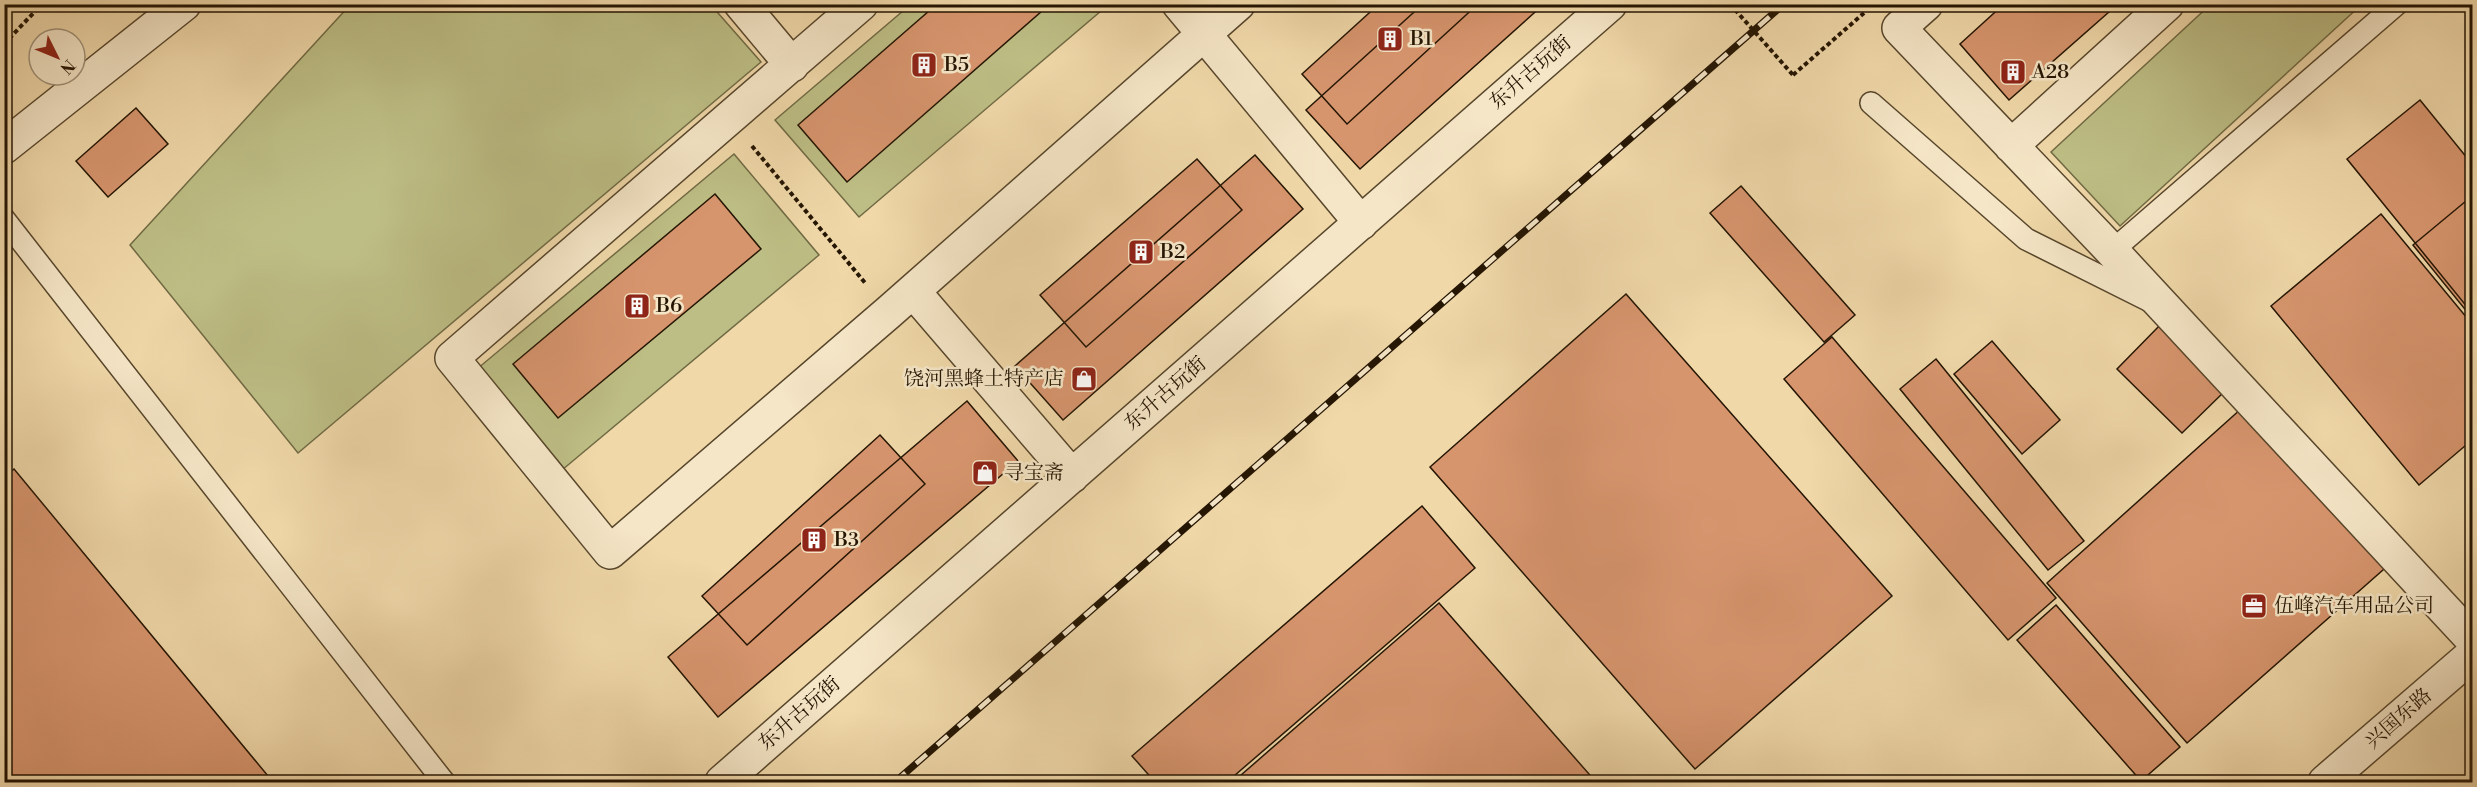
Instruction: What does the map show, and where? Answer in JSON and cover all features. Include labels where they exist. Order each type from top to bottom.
[{"type":"street","points":[[4,147],[184,4]]},
{"type":"street","points":[[741,4],[792,64]]},
{"type":"street","points":[[861,4],[452,358],[610,552],[901,302],[1238,4]]},
{"type":"street","points":[[1179,4],[1361,223]]},
{"type":"street","name":"东升古玩街","points":[[722,783],[1610,4]]},
{"type":"street","points":[[1926,4],[1899,28],[2112,251],[2472,639]]},
{"type":"street","points":[[2011,146],[2167,4]]},
{"type":"street","points":[[901,302],[1072,476]]},
{"type":"street","name":"兴国东路","points":[[2325,783],[2472,655]]},
{"type":"lane","points":[[2112,251],[2397,4]]},
{"type":"lane","points":[[1871,103],[2026,239],[2166,309]]},
{"type":"lane","points":[[4,219],[444,783]]},
{"type":"path","points":[[4,44],[42,4]]},
{"type":"path","points":[[1730,4],[1793,75],[1865,12]]},
{"type":"path","points":[[730,118],[901,302]]},
{"type":"green space","points":[[2211,4],[2361,5],[2120,226],[2051,152]]},
{"type":"green space","points":[[350,5],[711,5],[761,62],[298,453],[130,245]]},
{"type":"green space","points":[[910,5],[1108,5],[859,217],[775,120]]},
{"type":"green space","points":[[734,154],[819,255],[562,470],[477,369]]},
{"type":"building","name":"B5","points":[[937,4],[1050,4],[847,182],[798,125]]},
{"type":"building","name":"B1","points":[[1379,4],[1478,4],[1347,124],[1302,74]]},
{"type":"building","points":[[1423,4],[1544,4],[1360,169],[1306,110]]},
{"type":"building","name":"A28","points":[[2004,4],[2118,4],[2009,100],[1960,44]]},
{"type":"building","points":[[2420,100],[2472,164],[2472,313],[2347,159]]},
{"type":"building","points":[[136,108],[168,144],[108,197],[76,161]]},
{"type":"building","points":[[1255,155],[1303,209],[1063,420],[1015,366]]},
{"type":"building","name":"B2","points":[[1197,159],[1242,210],[1086,347],[1040,295]]},
{"type":"building","points":[[1741,186],[1855,315],[1824,342],[1710,213]]},
{"type":"building","name":"B6","points":[[715,194],[761,249],[558,418],[513,364]]},
{"type":"building","points":[[2472,196],[2472,318],[2413,245]]},
{"type":"building","points":[[2381,214],[2472,324],[2472,440],[2419,485],[2271,306]]},
{"type":"building","points":[[1626,294],[1892,596],[1695,769],[1430,467]]},
{"type":"building","points":[[2163,322],[2229,387],[2182,433],[2117,369]]},
{"type":"building","points":[[1832,337],[2056,598],[2008,640],[1784,379]]},
{"type":"building","points":[[1992,341],[2060,420],[2022,454],[1954,374]]},
{"type":"building","points":[[1936,359],[2084,541],[2048,570],[1900,389]]},
{"type":"building","points":[[967,401],[1018,461],[718,717],[668,657]]},
{"type":"building","points":[[2242,408],[2392,562],[2187,743],[2047,583]]},
{"type":"building","name":"B3","points":[[880,435],[925,484],[747,645],[702,596]]},
{"type":"building","points":[[14,469],[273,782],[4,782],[4,477]]},
{"type":"building","points":[[1422,506],[1475,568],[1227,782],[1155,782],[1132,756]]},
{"type":"building","points":[[1439,603],[1596,782],[1233,782]]},
{"type":"building","points":[[2056,605],[2180,747],[2141,781],[2017,640]]},
{"type":"railway","points":[[895,782],[1784,4]]},
{"type":"place","name":"B1","points":[[1390,39]]},
{"type":"place","name":"B5","points":[[924,65]]},
{"type":"place","name":"A28","points":[[2013,72]]},
{"type":"place","name":"B2","points":[[1141,252]]},
{"type":"place","name":"B6","points":[[637,306]]},
{"type":"place","name":"饶河黑蜂土特产店","points":[[1084,379]]},
{"type":"place","name":"寻宝斋","points":[[985,473]]},
{"type":"place","name":"B3","points":[[814,540]]},
{"type":"place","name":"伍峰汽车用品公司","points":[[2254,606]]}]
